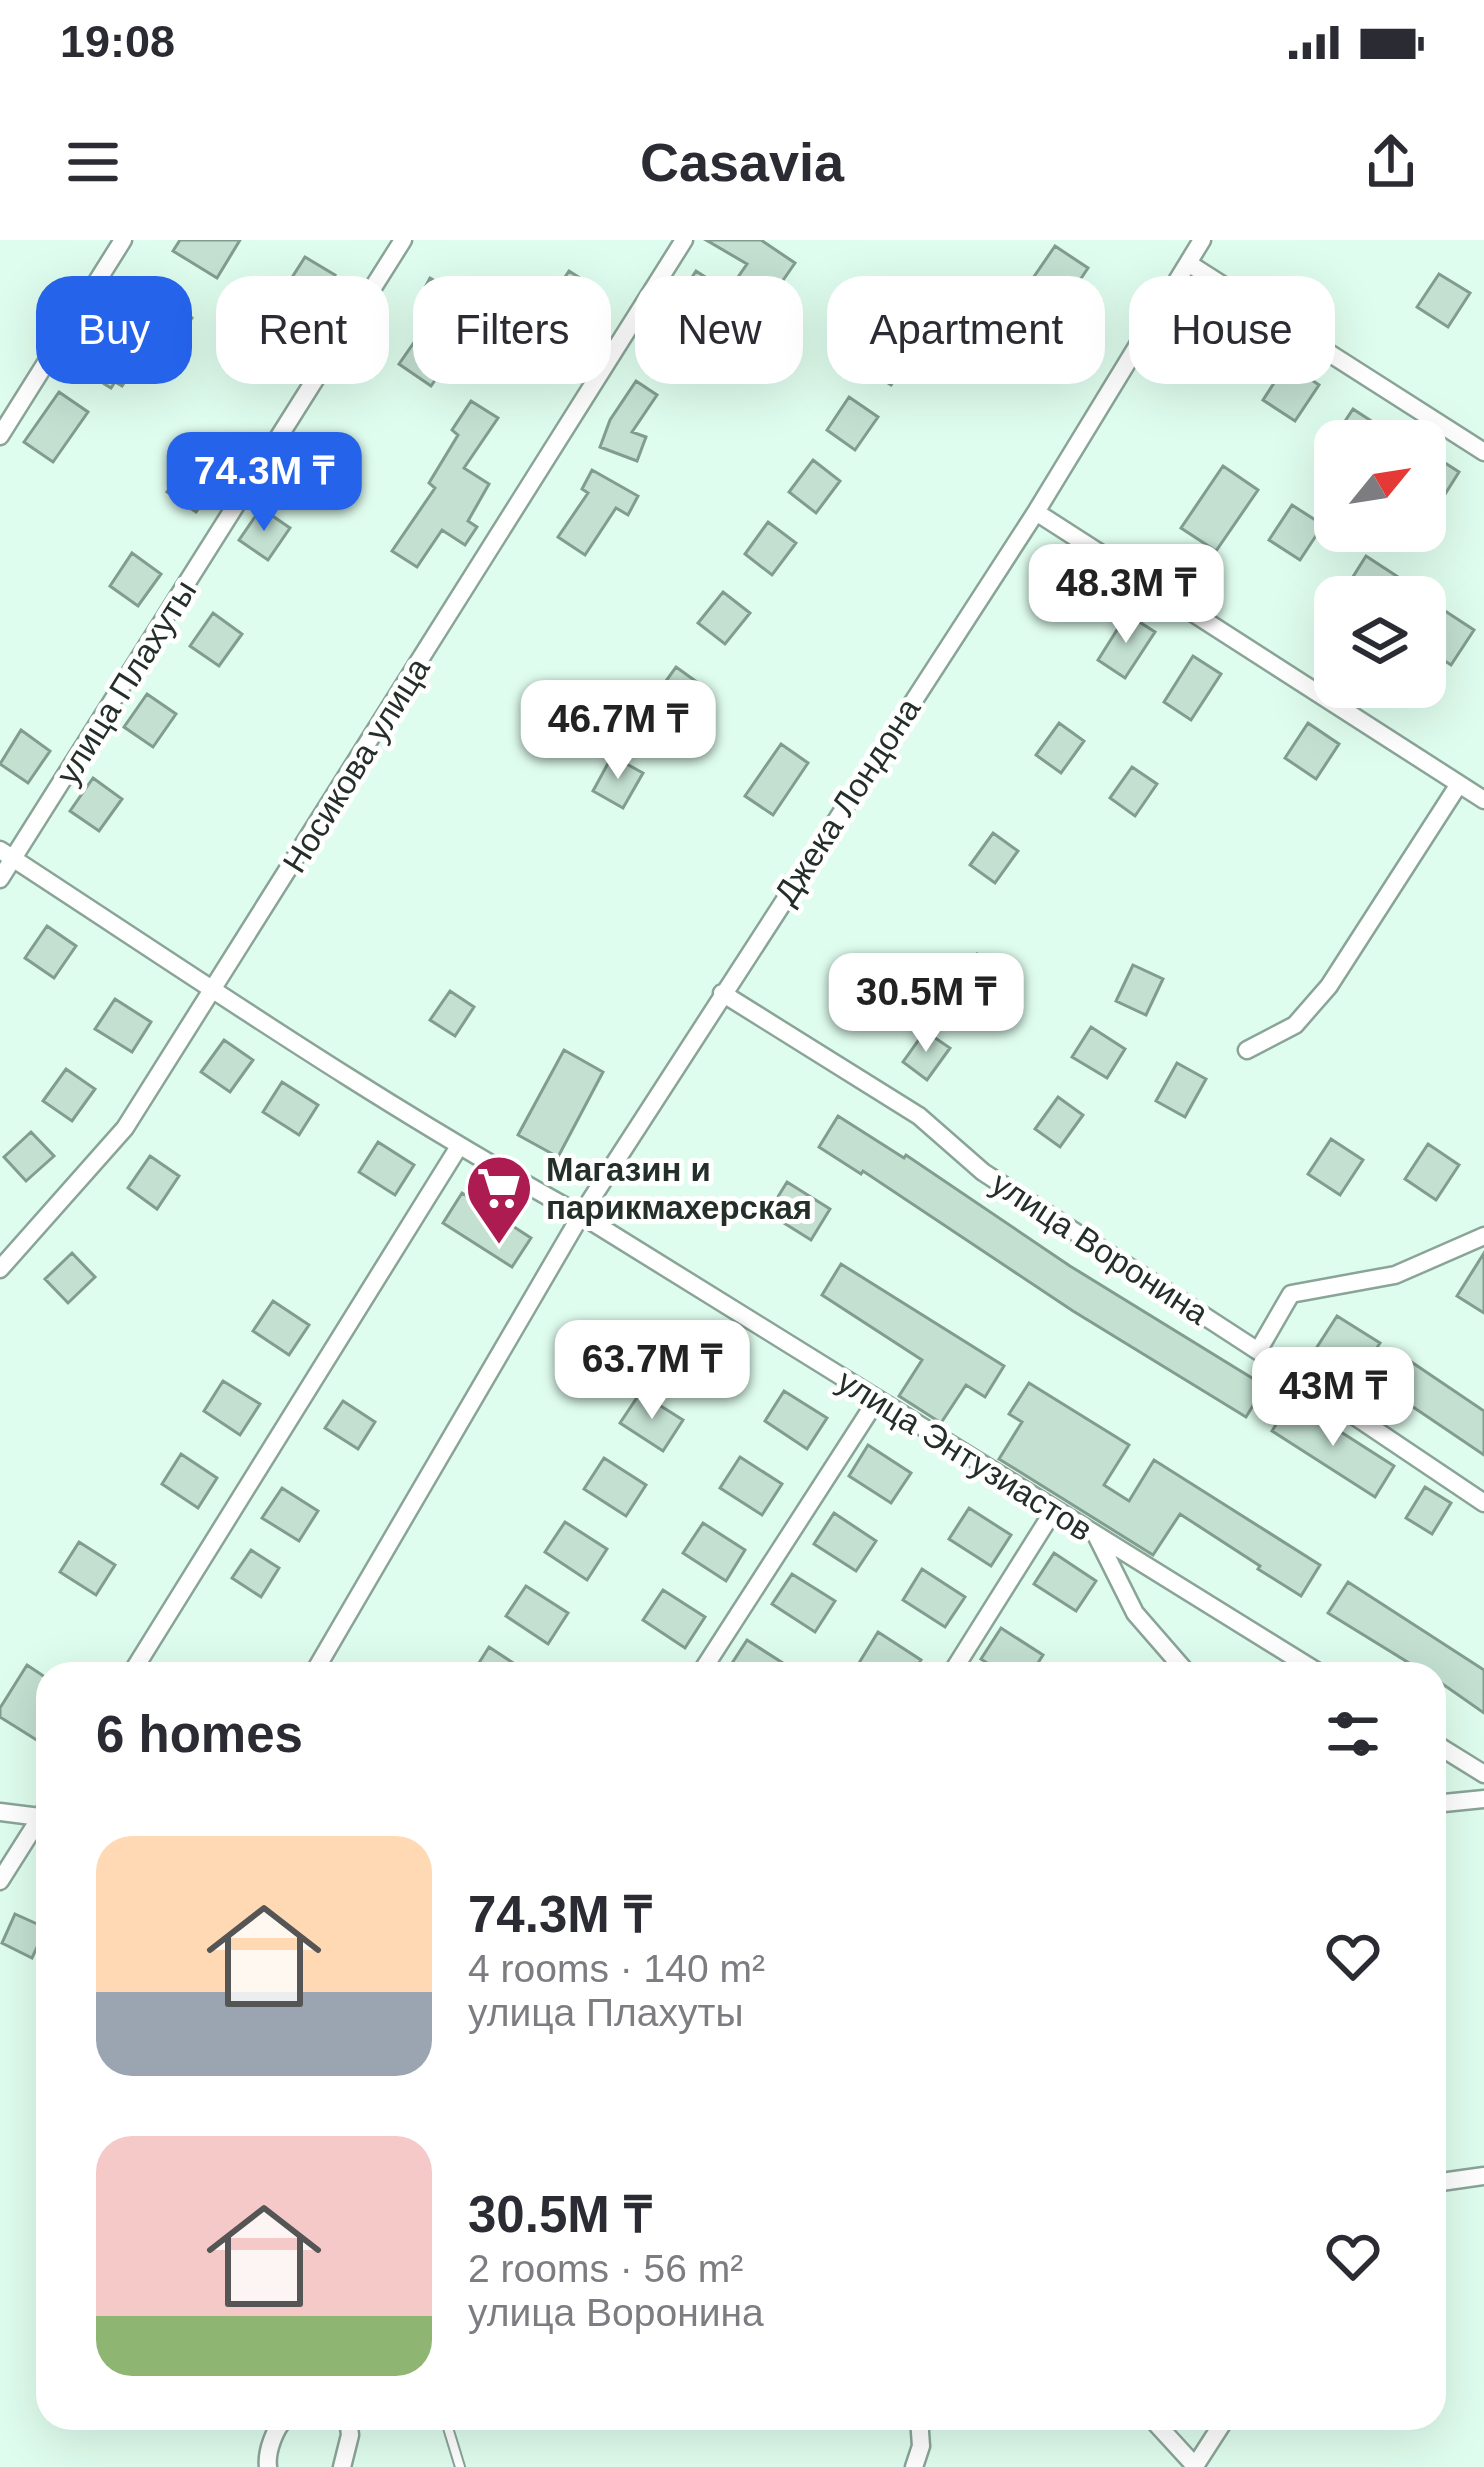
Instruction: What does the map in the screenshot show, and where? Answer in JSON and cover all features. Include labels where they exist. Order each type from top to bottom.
[{"type":"street","points":[[0,436],[123,240]]},
{"type":"street","name":"улица Плахуты","points":[[0,879],[7,855],[403,240]]},
{"type":"street","name":"Носикова улица","points":[[0,1269],[125,1129],[684,240]]},
{"type":"street","name":"Джека Лондона","points":[[320,1662],[581,1215],[1036,512],[1202,240]]},
{"type":"street","points":[[1187,262],[1484,452]]},
{"type":"street","points":[[1036,512],[1484,800]]},
{"type":"street","points":[[1247,1050],[1295,1025],[1329,986],[1459,784]]},
{"type":"street","name":"улица Энтузиастов","points":[[7,855],[458,1148],[581,1215],[1301,1662]]},
{"type":"street","name":"улица Воронина","points":[[722,993],[919,1116],[982,1172],[1484,1503]]},
{"type":"street","points":[[138,1662],[458,1148]]},
{"type":"street","points":[[1258,1351],[1292,1294],[1395,1275],[1484,1236]]},
{"type":"street","points":[[708,1662],[876,1400]]},
{"type":"street","points":[[959,1662],[1054,1510]]},
{"type":"street","points":[[1097,1537],[1136,1613],[1178,1662]]},
{"type":"street","points":[[1446,1750],[1484,1774]]},
{"type":"street","points":[[1446,1803],[1484,1799]]},
{"type":"street","points":[[0,1812],[36,1811]]},
{"type":"street","points":[[0,1882],[36,1824]]},
{"type":"street","points":[[1446,2181],[1484,2176]]},
{"type":"street","points":[[268,2467],[277,2430]]},
{"type":"street","points":[[342,2467],[349,2430]]},
{"type":"street","points":[[914,2467],[920,2430]]},
{"type":"street","points":[[1162,2430],[1196,2466],[1218,2430]]},
{"type":"lane","points":[[449,2430],[460,2467]]},
{"type":"building","points":[[180,240],[240,240],[216,277],[173,251]]},
{"type":"building","points":[[706,240],[761,240],[795,263],[786,276],[739,276],[747,264]]},
{"type":"building","points":[[1055,246],[1088,268],[1083,276],[1034,276]]},
{"type":"building","points":[[305,257],[335,275],[334,276],[293,276]]},
{"type":"building","points":[[1439,274],[1470,293],[1448,327],[1417,307]]},
{"type":"building","points":[[413,344],[413,374],[399,364]]},
{"type":"building","points":[[635,382],[657,395],[632,432],[646,437],[637,461],[600,447],[610,420]]},
{"type":"building","points":[[1273,384],[1319,385],[1295,421],[1263,400]]},
{"type":"building","points":[[59,392],[88,412],[53,462],[24,442]]},
{"type":"building","points":[[849,397],[878,417],[855,450],[827,430]]},
{"type":"building","points":[[471,401],[498,418],[464,468],[489,484],[468,521],[477,527],[465,545],[442,530],[417,567],[392,551],[435,488],[429,483],[458,435],[452,430]]},
{"type":"building","points":[[1353,409],[1370,420],[1346,420]]},
{"type":"building","points":[[300,449],[322,462],[302,496],[280,483]]},
{"type":"building","points":[[190,460],[218,480],[196,512],[167,492]]},
{"type":"building","points":[[813,460],[840,481],[816,513],[789,492]]},
{"type":"building","points":[[1446,464],[1459,472],[1446,493]]},
{"type":"building","points":[[1223,466],[1258,490],[1216,551],[1181,528]]},
{"type":"building","points":[[592,470],[638,496],[628,515],[616,508],[585,555],[558,537],[588,493],[582,489]]},
{"type":"building","points":[[1292,505],[1314,519],[1314,539],[1300,560],[1269,540]]},
{"type":"building","points":[[261,508],[290,528],[268,560],[239,540]]},
{"type":"building","points":[[768,522],[796,543],[772,575],[745,554]]},
{"type":"building","points":[[132,553],[161,574],[138,606],[110,586]]},
{"type":"building","points":[[1366,556],[1396,576],[1353,576]]},
{"type":"building","points":[[723,592],[750,613],[725,644],[698,623]]},
{"type":"building","points":[[1446,612],[1474,630],[1451,665],[1446,662]]},
{"type":"building","points":[[213,613],[242,634],[219,666],[190,646]]},
{"type":"building","points":[[1127,614],[1155,632],[1125,678],[1098,660]]},
{"type":"building","points":[[1193,656],[1221,674],[1191,720],[1164,702]]},
{"type":"building","points":[[676,667],[704,687],[680,720],[653,699]]},
{"type":"building","points":[[147,694],[176,714],[153,747],[124,727]]},
{"type":"building","points":[[1059,723],[1084,741],[1061,773],[1036,755]]},
{"type":"building","points":[[1308,723],[1339,744],[1316,779],[1285,758]]},
{"type":"building","points":[[21,730],[50,751],[28,783],[0,764]]},
{"type":"building","points":[[781,744],[808,763],[773,815],[745,796]]},
{"type":"building","points":[[612,756],[643,773],[623,808],[593,791]]},
{"type":"building","points":[[1132,767],[1157,784],[1135,816],[1110,798]]},
{"type":"building","points":[[93,778],[122,799],[99,831],[70,811]]},
{"type":"building","points":[[993,833],[1018,851],[995,883],[970,865]]},
{"type":"building","points":[[47,926],[76,946],[54,978],[25,958]]},
{"type":"building","points":[[977,954],[1002,972],[980,1004],[955,986]]},
{"type":"building","points":[[1133,965],[1163,979],[1146,1015],[1116,1001]]},
{"type":"building","points":[[450,991],[474,1007],[455,1036],[430,1020]]},
{"type":"building","points":[[115,999],[151,1022],[132,1052],[95,1029]]},
{"type":"building","points":[[1091,1027],[1125,1049],[1107,1078],[1072,1057]]},
{"type":"building","points":[[925,1031],[950,1048],[927,1080],[903,1062]]},
{"type":"building","points":[[224,1040],[253,1060],[230,1092],[201,1072]]},
{"type":"building","points":[[564,1050],[603,1072],[558,1157],[518,1135]]},
{"type":"building","points":[[1177,1063],[1206,1079],[1185,1117],[1156,1101]]},
{"type":"building","points":[[66,1069],[95,1089],[72,1121],[43,1101]]},
{"type":"building","points":[[282,1082],[318,1105],[299,1135],[263,1112]]},
{"type":"building","points":[[1058,1097],[1083,1115],[1060,1147],[1035,1129]]},
{"type":"building","points":[[838,1116],[1265,1386],[1246,1417],[819,1147]]},
{"type":"building","points":[[31,1132],[54,1156],[26,1181],[4,1157]]},
{"type":"building","points":[[1331,1139],[1363,1160],[1340,1195],[1308,1174]]},
{"type":"building","points":[[378,1142],[414,1165],[395,1195],[359,1172]]},
{"type":"building","points":[[1428,1144],[1459,1165],[1436,1200],[1405,1179]]},
{"type":"building","points":[[150,1156],[179,1176],[157,1209],[128,1188]]},
{"type":"building","points":[[787,1182],[830,1209],[811,1240],[768,1213]]},
{"type":"building","points":[[462,1193],[531,1238],[512,1267],[443,1223]]},
{"type":"building","points":[[72,1253],[95,1277],[68,1303],[45,1279]]},
{"type":"building","points":[[1484,1253],[1484,1313],[1457,1296]]},
{"type":"building","points":[[841,1264],[1004,1366],[985,1397],[966,1385],[941,1423],[899,1396],[922,1360],[822,1295]]},
{"type":"building","points":[[273,1301],[309,1325],[289,1355],[253,1331]]},
{"type":"building","points":[[1337,1316],[1380,1343],[1360,1374],[1317,1347]]},
{"type":"building","points":[[682,1329],[725,1356],[705,1387],[662,1360]]},
{"type":"building","points":[[1407,1359],[1484,1411],[1484,1455],[1388,1390]]},
{"type":"building","points":[[223,1381],[260,1404],[240,1435],[204,1411]]},
{"type":"building","points":[[1029,1383],[1129,1445],[1104,1485],[1129,1501],[1154,1460],[1320,1565],[1301,1596],[1180,1514],[1153,1555],[999,1459],[1022,1422],[1009,1414]]},
{"type":"building","points":[[784,1391],[827,1418],[807,1449],[765,1421]]},
{"type":"building","points":[[640,1393],[683,1420],[663,1451],[620,1423]]},
{"type":"building","points":[[1291,1400],[1394,1466],[1375,1497],[1272,1431]]},
{"type":"building","points":[[343,1401],[375,1422],[358,1449],[325,1428]]},
{"type":"building","points":[[868,1445],[911,1473],[891,1503],[849,1476]]},
{"type":"building","points":[[181,1454],[217,1478],[198,1508],[162,1484]]},
{"type":"building","points":[[740,1457],[782,1484],[762,1515],[720,1488]]},
{"type":"building","points":[[604,1458],[646,1485],[626,1516],[584,1489]]},
{"type":"building","points":[[1425,1487],[1451,1503],[1432,1534],[1406,1518]]},
{"type":"building","points":[[282,1488],[318,1511],[299,1541],[262,1518]]},
{"type":"building","points":[[969,1508],[1011,1535],[991,1566],[949,1539]]},
{"type":"building","points":[[834,1513],[876,1541],[856,1571],[814,1544]]},
{"type":"building","points":[[565,1522],[607,1549],[587,1580],[545,1552]]},
{"type":"building","points":[[703,1523],[745,1550],[726,1581],[683,1553]]},
{"type":"building","points":[[79,1542],[115,1565],[96,1595],[60,1572]]},
{"type":"building","points":[[251,1550],[279,1568],[261,1597],[232,1578]]},
{"type":"building","points":[[1054,1553],[1096,1581],[1076,1611],[1034,1584]]},
{"type":"building","points":[[922,1569],[965,1597],[945,1627],[903,1600]]},
{"type":"building","points":[[792,1574],[835,1601],[815,1632],[772,1604]]},
{"type":"building","points":[[1348,1582],[1484,1670],[1484,1713],[1446,1686],[1446,1662],[1408,1662],[1328,1613]]},
{"type":"building","points":[[526,1586],[568,1613],[548,1644],[506,1616]]},
{"type":"building","points":[[663,1590],[705,1617],[685,1648],[643,1620]]},
{"type":"building","points":[[1001,1628],[1043,1655],[1039,1662],[981,1659]]},
{"type":"building","points":[[878,1632],[921,1660],[920,1662],[860,1662]]},
{"type":"building","points":[[747,1640],[781,1662],[733,1662]]},
{"type":"building","points":[[489,1647],[512,1662],[480,1662]]},
{"type":"building","points":[[27,1665],[36,1671],[36,1740],[0,1717],[0,1708]]},
{"type":"building","points":[[15,1914],[36,1923],[32,1958],[2,1943]]},
{"type":"place","name":"Магазин и парикмахерская","points":[[499,1247]]}]
